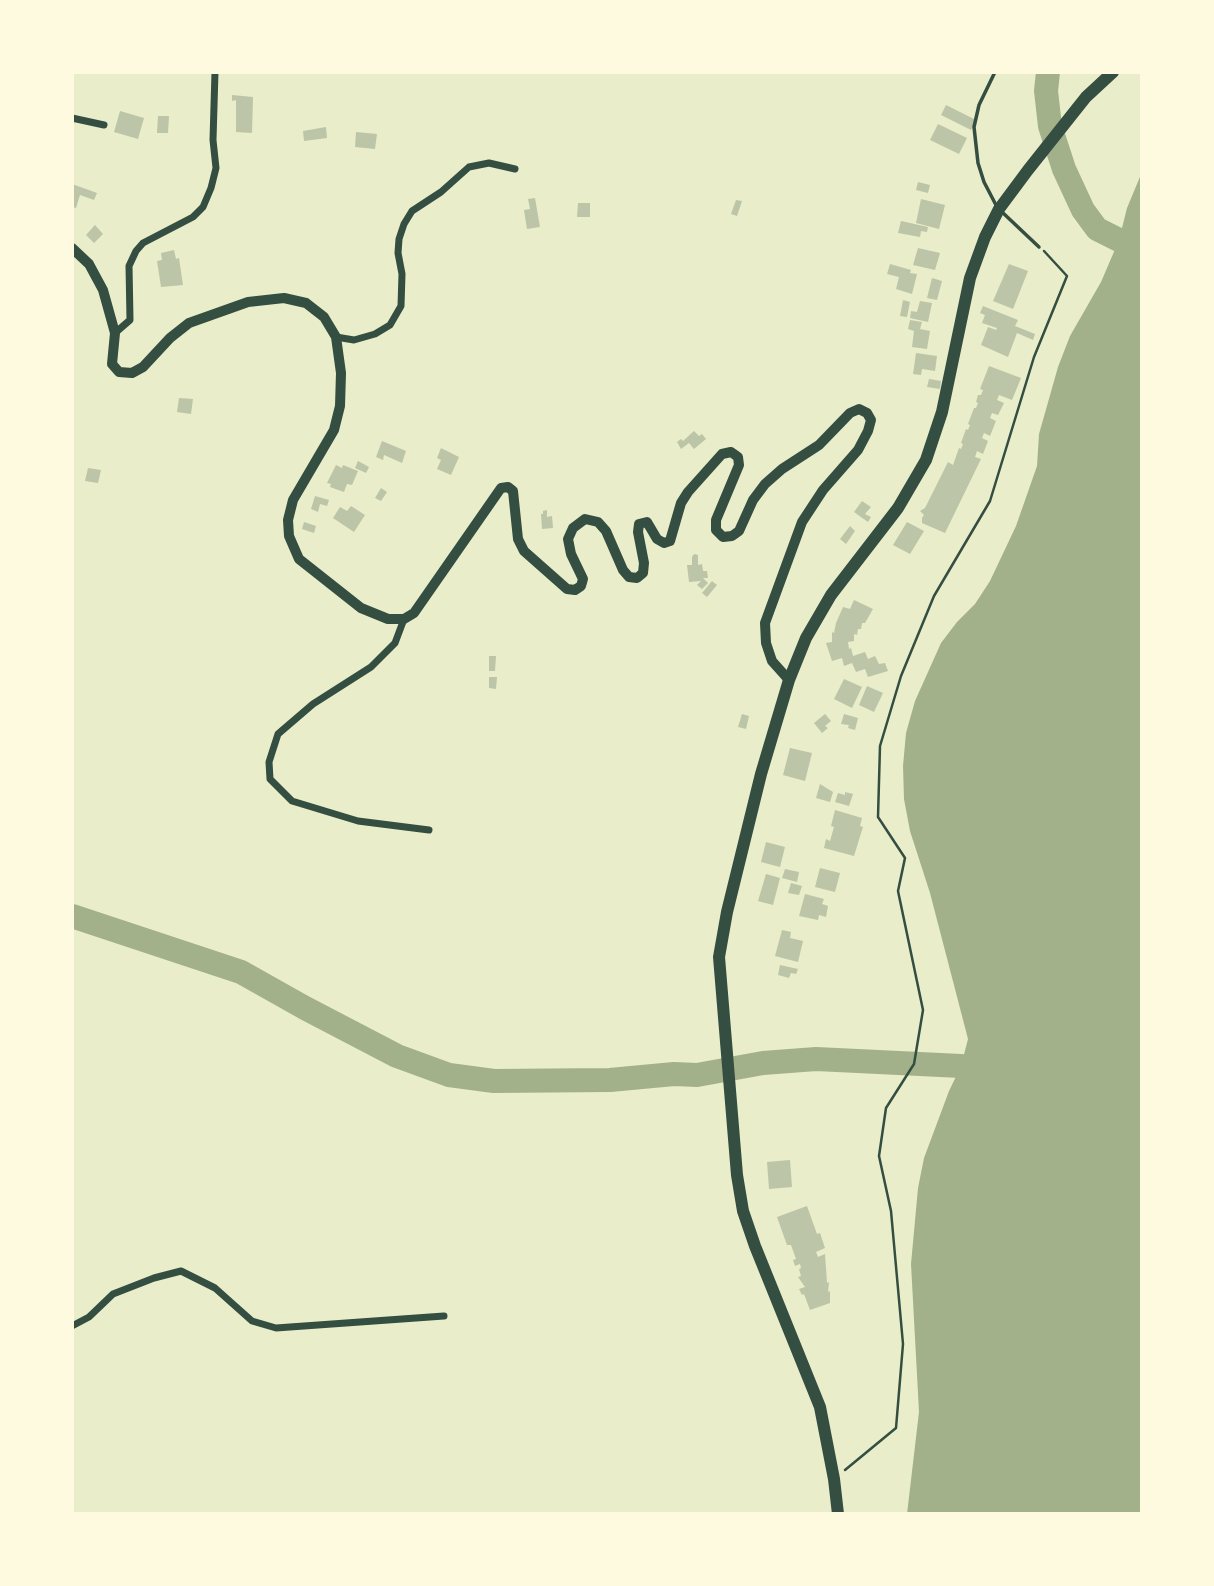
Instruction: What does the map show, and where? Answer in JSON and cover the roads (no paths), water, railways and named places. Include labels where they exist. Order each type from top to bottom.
[{"type":"main road","points":[[838,1514],[820,1407],[743,1211],[724,1039],[719,957],[727,912],[761,774],[789,680],[806,638],[831,595],[898,508],[926,460],[942,412],[977,255],[1001,206],[1086,97],[1113,72]]},
{"type":"main road","points":[[72,247],[89,264],[112,313],[115,333],[112,364],[119,372],[132,373],[143,368],[170,338],[189,323],[248,302],[284,298],[306,303],[324,317],[336,337],[341,373],[340,406],[334,430],[293,500],[288,520],[289,536],[299,559],[361,608],[387,619],[404,620],[414,612],[501,488],[509,487],[513,491],[518,539],[524,551],[567,589],[575,590],[581,586],[583,579],[571,554],[568,539],[573,528],[585,519],[598,522],[606,531],[624,570],[629,577],[637,578],[643,573],[644,564],[639,524],[647,522],[657,539],[664,543],[670,541],[681,503],[722,454],[731,452],[738,457],[739,465],[716,520],[716,530],[723,537],[732,536],[739,531],[753,500],[765,484],[782,469],[819,445],[850,414],[859,409],[867,412],[871,420],[858,450],[823,490],[802,522],[765,623],[766,643],[772,661],[789,680]]},
{"type":"street","points":[[115,333],[130,320],[130,266],[136,251],[143,243],[193,217],[203,207],[211,188],[216,167],[213,140],[215,72]]},
{"type":"street","points":[[72,118],[104,125]]},
{"type":"street","points":[[336,337],[354,340],[375,334],[390,325],[401,306],[399,239],[412,211],[441,192],[470,167],[489,163],[515,169]]},
{"type":"street","points":[[404,620],[395,643],[371,667],[313,704],[278,734],[269,762],[270,779],[292,801],[358,821],[429,831]]},
{"type":"street","points":[[72,1326],[89,1317],[113,1294],[181,1271],[215,1289],[252,1321],[276,1328],[444,1316]]},
{"type":"lane","points":[[995,72],[979,105],[974,127],[978,163],[984,182],[1001,206],[1039,247]]},
{"type":"waterway","points":[[1048,72],[1046,91],[1050,126],[1064,169],[1083,210],[1097,229],[1119,240]]},
{"type":"waterway","points":[[72,916],[241,972],[397,1056],[449,1075],[494,1081],[610,1080],[674,1074],[697,1075],[763,1063],[816,1059],[961,1066]]}]
